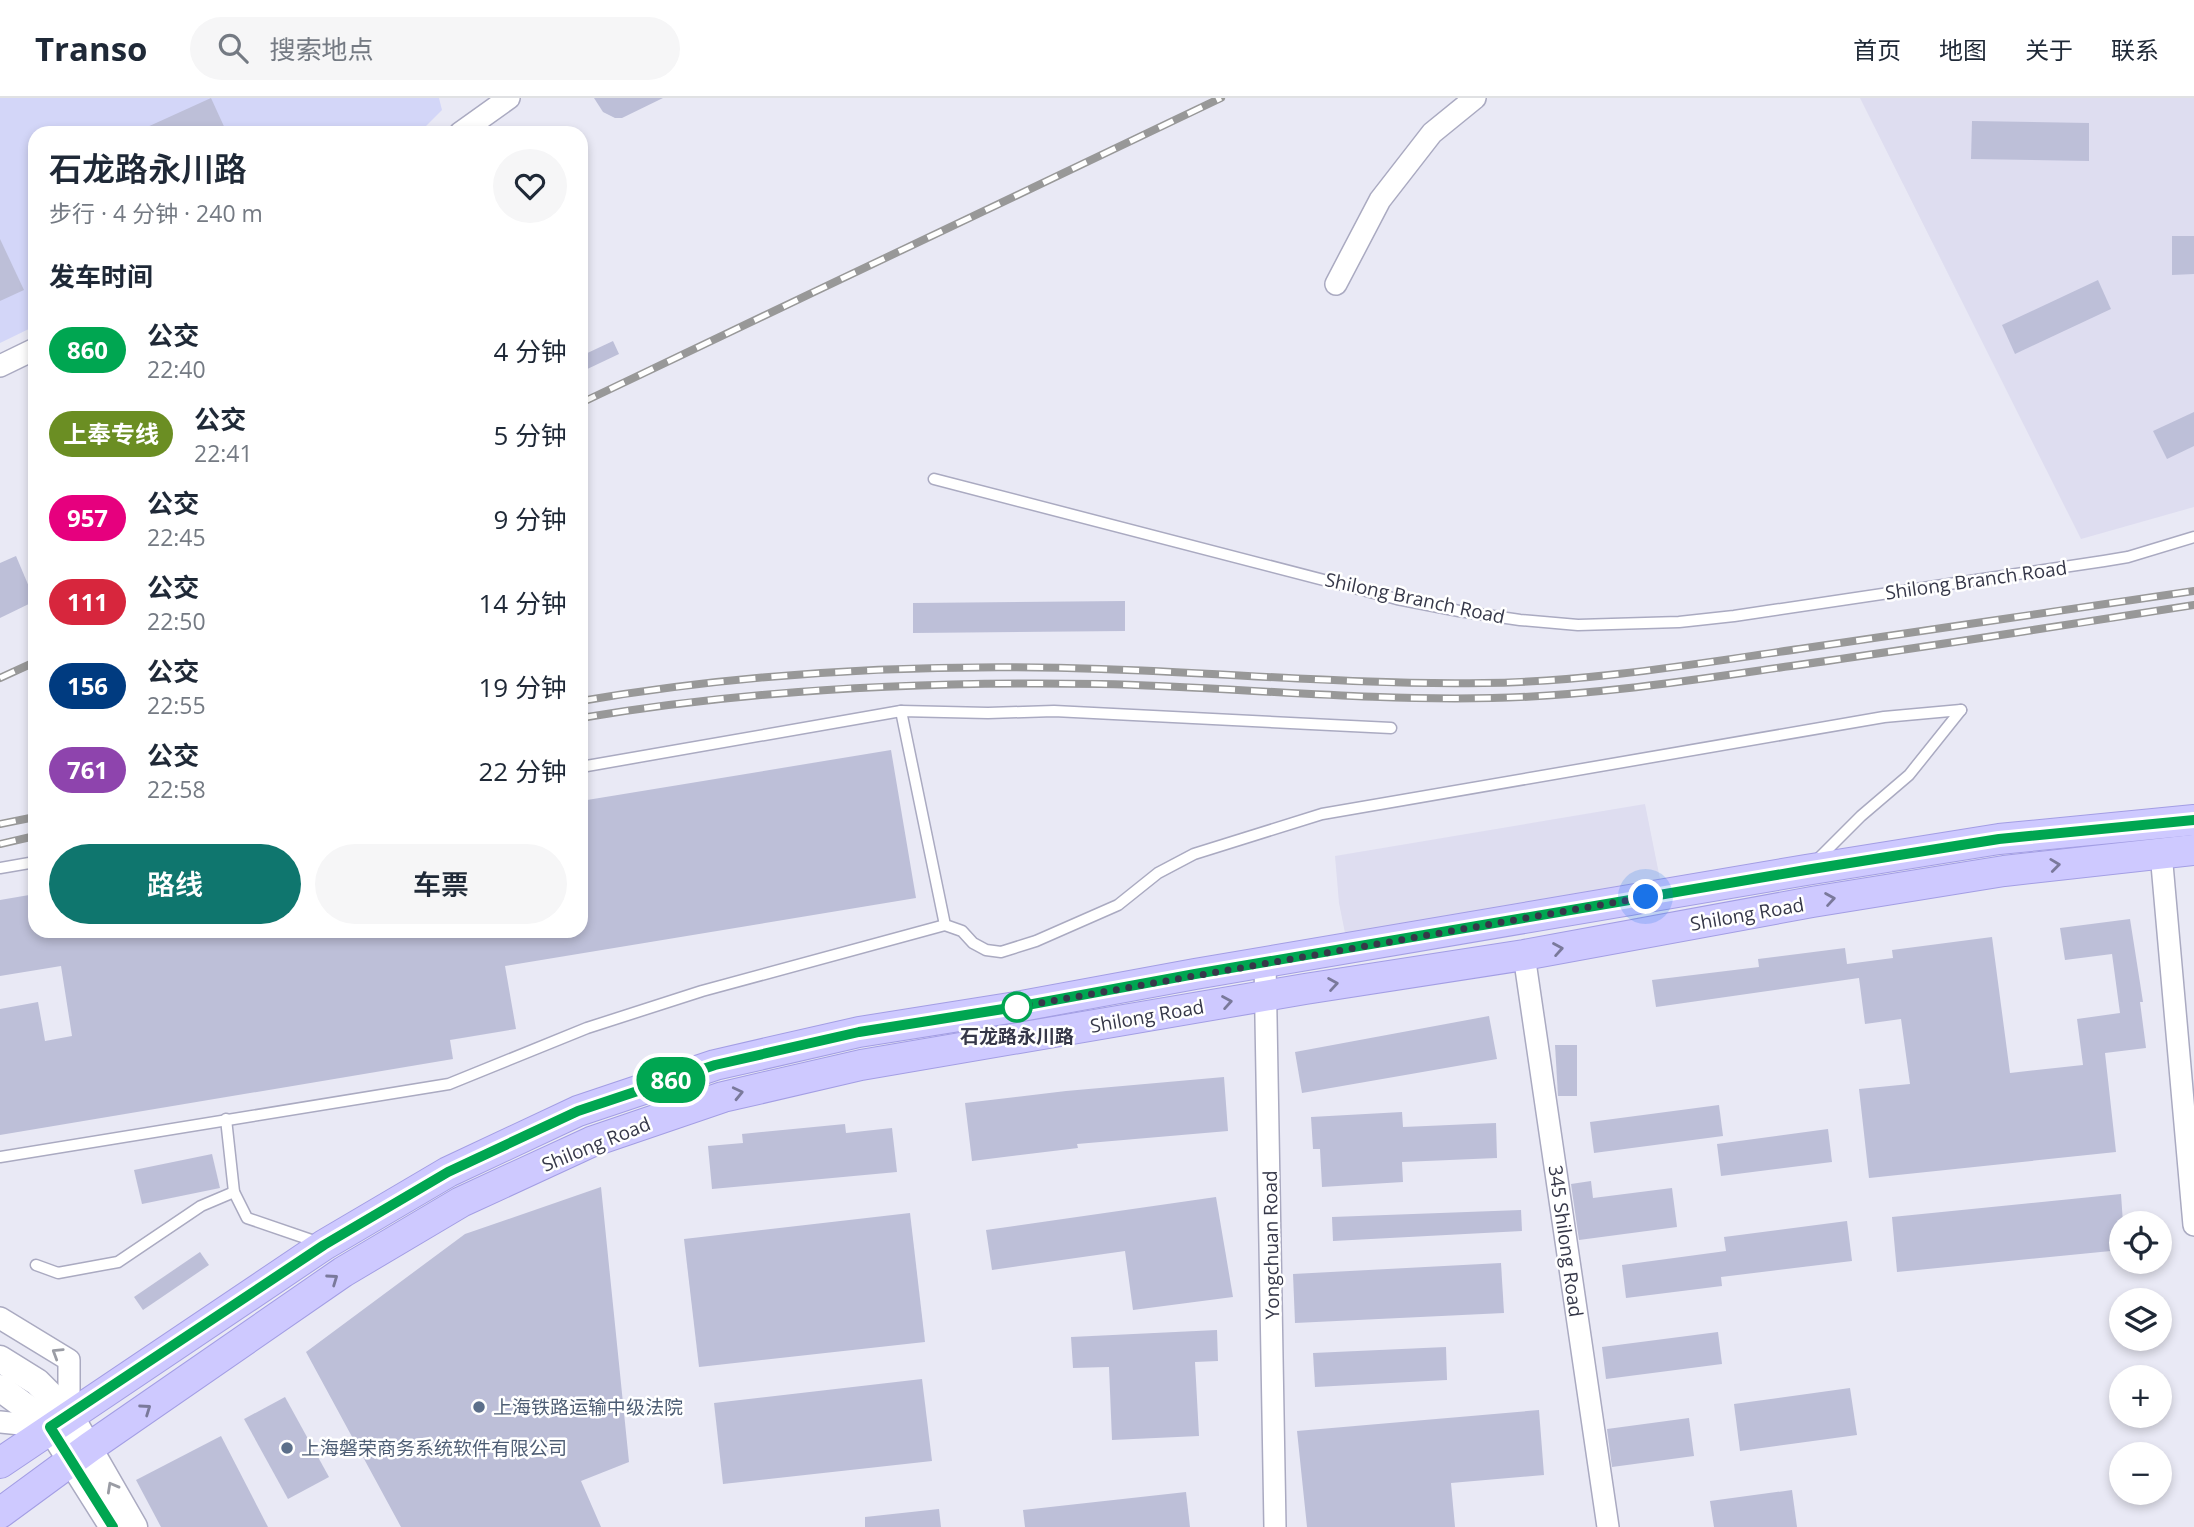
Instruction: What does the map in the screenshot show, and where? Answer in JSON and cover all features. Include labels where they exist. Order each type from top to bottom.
[{"type":"main road","name":"Shilong Road","points":[[0,1462],[324,1245],[448,1172],[578,1111],[715,1065],[859,1032],[1806,870],[1999,839],[2194,820]]},
{"type":"main road","name":"Shilong Road","points":[[0,1513],[343,1272],[461,1202],[591,1142],[723,1097],[860,1065],[1266,995],[1524,955],[1812,902],[1976,875],[2194,849]]},
{"type":"street","points":[[465,126],[481,106],[509,98]]},
{"type":"street","points":[[1336,284],[1380,200],[1432,133],[1475,98]]},
{"type":"street","points":[[0,366],[28,352]]},
{"type":"street","points":[[2161,853],[2194,1225]]},
{"type":"street","name":"345 Shilong Road","points":[[1524,955],[1608,1527]]},
{"type":"street","name":"Yongchuan Road","points":[[1265,962],[1275,1527]]},
{"type":"street","points":[[0,1318],[69,1360],[60,1421]]},
{"type":"street","points":[[0,1360],[37,1382],[81,1454],[134,1527]]},
{"type":"street","points":[[0,1388],[34,1412],[60,1421]]},
{"type":"street","points":[[0,1422],[60,1421]]},
{"type":"street","points":[[81,1454],[113,1527]]},
{"type":"lane","name":"Shilong Branch Road","points":[[934,479],[1397,598],[1520,620],[1578,625],[1679,622],[1747,614],[2105,561],[2128,557],[2194,537]]},
{"type":"lane","points":[[0,1157],[449,1084],[600,1024],[702,991],[945,925],[962,931],[973,943],[986,950],[1001,951],[1036,941],[1118,905],[1158,873],[1194,854],[1322,814],[1884,717],[1961,710],[1909,775],[1806,870]]},
{"type":"lane","points":[[901,711],[945,925]]},
{"type":"lane","points":[[588,766],[901,711],[1054,711],[1391,728]]},
{"type":"lane","points":[[0,868],[28,863]]},
{"type":"lane","points":[[226,1119],[234,1192],[247,1218],[324,1245]]},
{"type":"lane","points":[[36,1265],[58,1273],[118,1262],[201,1206],[234,1192]]},
{"type":"shaded area","points":[[0,98],[439,98],[442,110],[426,126],[28,126],[28,329],[0,343]]},
{"type":"shaded area","points":[[1860,98],[2194,98],[2194,507],[2081,539]]},
{"type":"shaded area","points":[[1645,804],[1660,879],[1345,933],[1335,856]]},
{"type":"building","points":[[211,98],[224,126],[149,126]]},
{"type":"building","points":[[594,98],[663,98],[622,118],[615,118],[603,112]]},
{"type":"building","points":[[1972,121],[2089,123],[2089,161],[1971,159]]},
{"type":"building","points":[[2172,236],[2194,236],[2194,274],[2172,275]]},
{"type":"building","points":[[0,239],[24,290],[0,301]]},
{"type":"building","points":[[2098,280],[2111,309],[2015,354],[2002,325]]},
{"type":"building","points":[[613,341],[619,354],[588,369],[588,353]]},
{"type":"building","points":[[2194,412],[2194,446],[2167,459],[2153,431]]},
{"type":"building","points":[[16,556],[28,584],[28,604],[0,618],[0,563]]},
{"type":"building","points":[[1125,601],[1125,631],[913,633],[913,603]]},
{"type":"building","points":[[891,750],[916,898],[505,966],[516,1029],[450,1040],[453,1059],[0,1135],[0,1009],[38,1002],[45,1041],[72,1036],[61,966],[0,976],[0,900],[28,895],[28,938],[588,938],[588,800]]},
{"type":"building","points":[[2130,919],[2143,1002],[2140,1002],[2146,1048],[2105,1053],[2116,1152],[1869,1178],[1859,1089],[1910,1084],[1901,1019],[1865,1024],[1859,978],[1656,1007],[1652,980],[1759,967],[1758,959],[1845,948],[1847,964],[1893,958],[1892,950],[1992,937],[2010,1073],[2083,1065],[2077,1019],[2120,1013],[2112,954],[2065,960],[2060,928]]},
{"type":"building","points":[[1489,1016],[1497,1059],[1302,1093],[1295,1052]]},
{"type":"building","points":[[1555,1045],[1577,1045],[1577,1096],[1558,1096]]},
{"type":"building","points":[[1224,1077],[1228,1131],[1077,1144],[1078,1148],[972,1161],[965,1103]]},
{"type":"building","points":[[1719,1105],[1723,1136],[1594,1153],[1590,1122]]},
{"type":"building","points":[[1402,1112],[1403,1127],[1496,1123],[1497,1158],[1402,1162],[1403,1182],[1322,1187],[1320,1149],[1313,1149],[1311,1117]]},
{"type":"building","points":[[845,1124],[846,1133],[892,1128],[897,1172],[712,1189],[708,1146],[743,1143],[742,1134]]},
{"type":"building","points":[[1828,1129],[1832,1162],[1721,1176],[1717,1144]]},
{"type":"building","points":[[212,1154],[220,1188],[142,1204],[134,1170]]},
{"type":"building","points":[[1591,1181],[1593,1198],[1672,1188],[1677,1227],[1579,1240],[1571,1184]]},
{"type":"building","name":"上海铁路运输中级法院","points":[[601,1187],[629,1462],[581,1481],[601,1527],[401,1527],[306,1352],[465,1234]]},
{"type":"building","points":[[2121,1194],[2122,1211],[2109,1211],[2109,1251],[1897,1272],[1892,1217]]},
{"type":"building","points":[[1216,1197],[1233,1297],[1133,1310],[1125,1251],[992,1270],[986,1230]]},
{"type":"building","points":[[1521,1210],[1522,1231],[1333,1241],[1332,1217]]},
{"type":"building","points":[[910,1213],[925,1342],[699,1367],[684,1239]]},
{"type":"building","points":[[1847,1221],[1852,1261],[1721,1277],[1722,1286],[1626,1298],[1622,1265],[1726,1251],[1724,1237]]},
{"type":"building","points":[[200,1252],[209,1265],[143,1310],[134,1297]]},
{"type":"building","points":[[1501,1263],[1504,1313],[1295,1323],[1293,1274]]},
{"type":"building","points":[[1217,1330],[1218,1361],[1195,1362],[1199,1436],[1112,1440],[1109,1367],[1073,1368],[1071,1337]]},
{"type":"building","points":[[1718,1332],[1722,1364],[1606,1379],[1602,1347]]},
{"type":"building","points":[[1446,1347],[1447,1380],[1315,1387],[1313,1353]]},
{"type":"building","points":[[922,1379],[932,1461],[723,1484],[714,1403]]},
{"type":"building","points":[[1850,1388],[1857,1435],[1740,1451],[1734,1404]]},
{"type":"building","name":"上海磐荣商务系统软件有限公司","points":[[285,1397],[329,1477],[288,1499],[244,1419]]},
{"type":"building","points":[[1539,1410],[1544,1475],[1451,1483],[1455,1527],[1307,1527],[1297,1431]]},
{"type":"building","points":[[1689,1418],[1694,1456],[1612,1467],[1607,1429]]},
{"type":"building","points":[[221,1436],[268,1527],[161,1527],[136,1480]]},
{"type":"building","points":[[1792,1490],[1797,1527],[1714,1527],[1710,1501]]},
{"type":"building","points":[[1186,1492],[1190,1527],[1025,1527],[1023,1510]]},
{"type":"building","points":[[939,1509],[941,1527],[865,1527],[865,1517]]},
{"type":"railway","points":[[588,400],[1221,98]]},
{"type":"railway","points":[[588,700],[774,677],[971,667],[1101,669],[1388,682],[1523,682],[1681,666],[2194,591]]},
{"type":"railway","points":[[588,717],[775,694],[970,684],[1101,684],[1345,696],[1529,697],[1717,677],[2194,605]]},
{"type":"railway","points":[[0,678],[28,665]]},
{"type":"railway","points":[[0,824],[28,818]]},
{"type":"railway","points":[[0,844],[28,838]]},
{"type":"bus line","name":"860","points":[[113,1527],[50,1427],[324,1245],[448,1172],[578,1111],[715,1065],[859,1032],[1999,839],[2194,820]]},
{"type":"place","name":"石龙路永川路","points":[[1017,1007]]},
{"type":"place","name":"上海铁路运输中级法院","points":[[479,1407]]},
{"type":"place","name":"上海磐荣商务系统软件有限公司","points":[[287,1448]]},
{"type":"route","points":[[1017,1007],[1646,897]]}]
